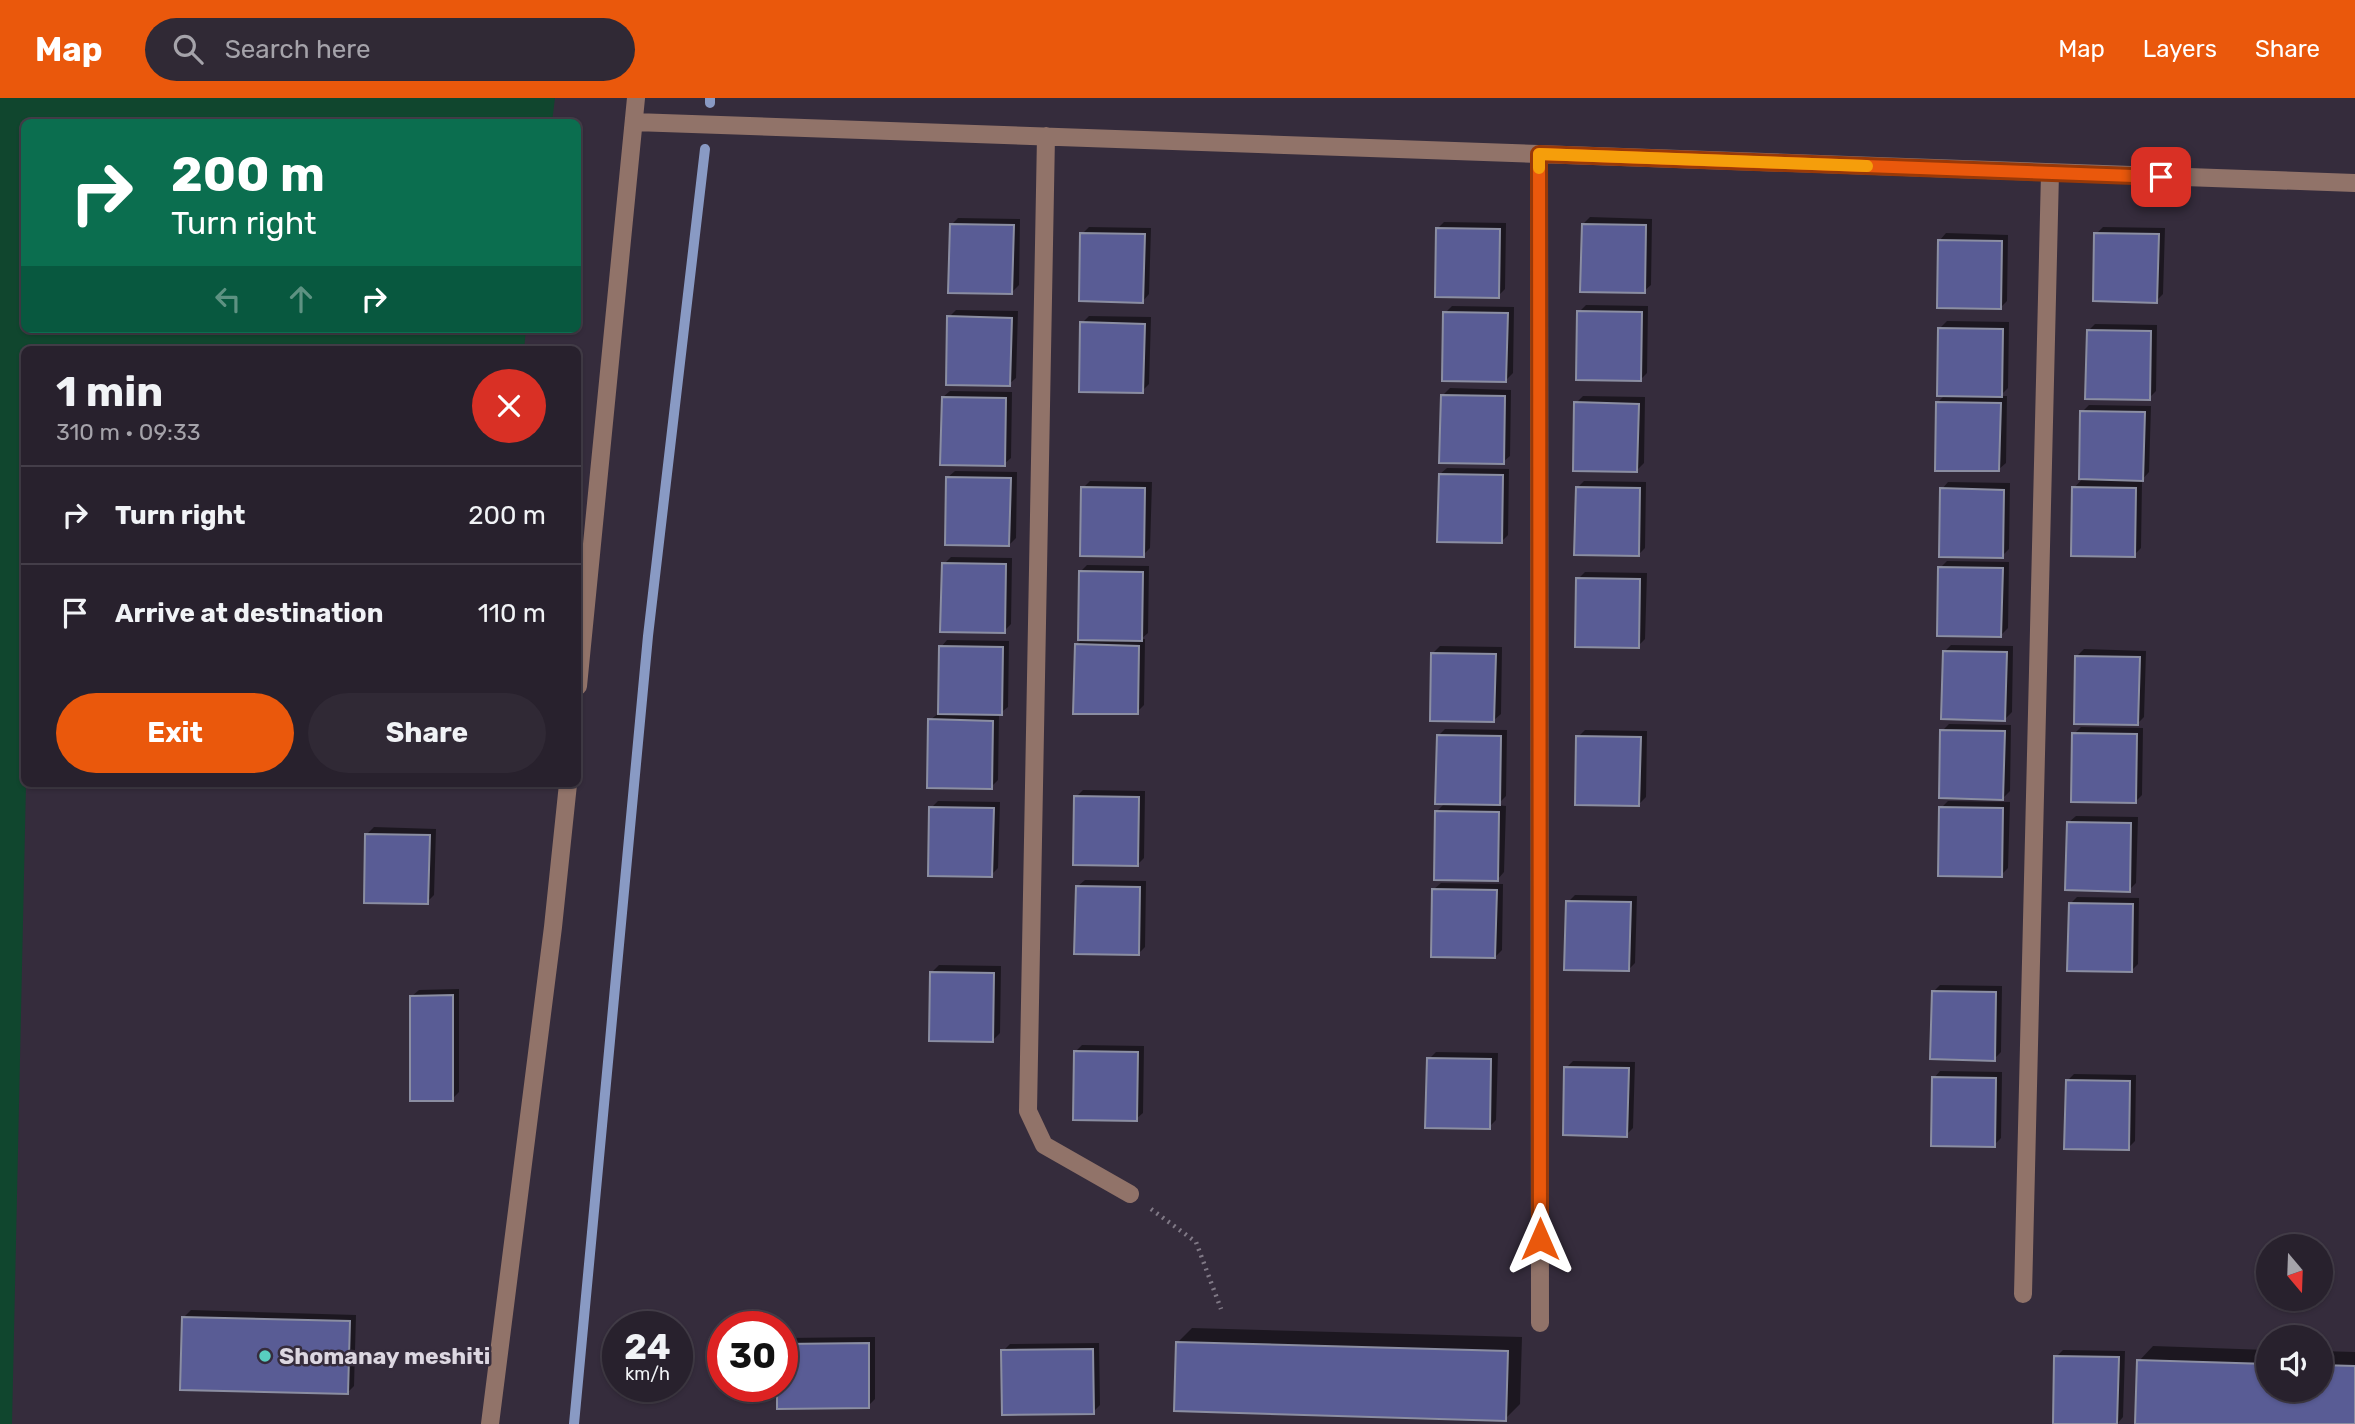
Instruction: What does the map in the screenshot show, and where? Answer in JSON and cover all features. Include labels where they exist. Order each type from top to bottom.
[{"type":"street","points":[[581,656],[636,98]]},
{"type":"street","points":[[634,122],[2355,183]]},
{"type":"street","points":[[1046,136],[1028,1111],[1044,1145],[1130,1194]]},
{"type":"street","points":[[1539,154],[1540,1323]]},
{"type":"street","points":[[2023,1294],[2050,173]]},
{"type":"street","points":[[490,1424],[553,927],[568,787]]},
{"type":"path","points":[[1130,1194],[1196,1242],[1221,1309]]},
{"type":"green space","points":[[0,98],[555,98],[552,119],[21,119],[21,333],[526,333],[524,346],[21,346],[21,787],[26,787],[12,1424],[0,1424]]},
{"type":"building","points":[[950,224],[1014,225],[1012,294],[948,293]]},
{"type":"building","points":[[1582,224],[1646,225],[1645,293],[1580,292]]},
{"type":"building","points":[[1436,228],[1500,229],[1499,298],[1435,297]]},
{"type":"building","points":[[1080,233],[1145,234],[1143,303],[1079,301]]},
{"type":"building","points":[[2094,233],[2159,234],[2157,303],[2093,301]]},
{"type":"building","points":[[1938,240],[2002,241],[2001,309],[1937,308]]},
{"type":"building","points":[[1577,311],[1642,312],[1641,381],[1576,380]]},
{"type":"building","points":[[1443,312],[1508,313],[1506,382],[1442,381]]},
{"type":"building","points":[[947,316],[1012,318],[1010,386],[946,385]]},
{"type":"building","points":[[1080,322],[1145,324],[1143,393],[1079,392]]},
{"type":"building","points":[[1938,328],[2003,329],[2002,397],[1937,396]]},
{"type":"building","points":[[2087,330],[2151,331],[2150,400],[2085,399]]},
{"type":"building","points":[[1441,395],[1505,396],[1504,464],[1439,463]]},
{"type":"building","points":[[942,397],[1006,398],[1005,466],[940,465]]},
{"type":"building","points":[[1574,402],[1639,404],[1637,472],[1573,471]]},
{"type":"building","points":[[1936,402],[2001,403],[1999,471],[1935,471]]},
{"type":"building","points":[[2080,411],[2145,412],[2143,481],[2079,479]]},
{"type":"building","points":[[1439,474],[1503,475],[1502,543],[1437,542]]},
{"type":"building","points":[[946,477],[1011,478],[1009,546],[945,545]]},
{"type":"building","points":[[1081,487],[1145,488],[1144,557],[1080,556]]},
{"type":"building","points":[[1576,487],[1640,488],[1639,556],[1574,555]]},
{"type":"building","points":[[2072,487],[2136,488],[2135,557],[2071,556]]},
{"type":"building","points":[[1940,488],[2004,490],[2003,558],[1939,557]]},
{"type":"building","points":[[942,563],[1006,564],[1005,633],[940,632]]},
{"type":"building","points":[[1938,567],[2003,568],[2001,637],[1937,636]]},
{"type":"building","points":[[1079,571],[1143,572],[1142,641],[1078,640]]},
{"type":"building","points":[[1576,578],[1640,579],[1639,648],[1575,647]]},
{"type":"building","points":[[1075,644],[1139,646],[1138,714],[1073,714]]},
{"type":"building","points":[[939,646],[1003,647],[1002,715],[938,714]]},
{"type":"building","points":[[1943,651],[2007,652],[2005,721],[1941,719]]},
{"type":"building","points":[[1431,653],[1496,654],[1494,722],[1430,721]]},
{"type":"building","points":[[2075,656],[2140,657],[2138,725],[2074,724]]},
{"type":"building","points":[[928,719],[993,721],[992,789],[927,788]]},
{"type":"building","points":[[1940,730],[2005,731],[2003,800],[1939,798]]},
{"type":"building","points":[[2072,733],[2137,734],[2136,803],[2071,802]]},
{"type":"building","points":[[1437,735],[1501,736],[1500,805],[1435,804]]},
{"type":"building","points":[[1576,736],[1641,737],[1639,806],[1575,805]]},
{"type":"building","points":[[1074,796],[1139,797],[1138,866],[1073,865]]},
{"type":"building","points":[[929,807],[994,808],[992,877],[928,876]]},
{"type":"building","points":[[1939,807],[2003,808],[2002,877],[1938,876]]},
{"type":"building","points":[[1435,811],[1499,812],[1498,881],[1434,880]]},
{"type":"building","points":[[2067,822],[2131,823],[2130,892],[2065,890]]},
{"type":"building","points":[[365,834],[430,835],[428,904],[364,903]]},
{"type":"building","points":[[1076,886],[1140,887],[1139,955],[1074,954]]},
{"type":"building","points":[[1432,889],[1497,890],[1495,958],[1431,957]]},
{"type":"building","points":[[1566,901],[1631,902],[1629,971],[1564,970]]},
{"type":"building","points":[[2069,903],[2133,904],[2132,972],[2067,971]]},
{"type":"building","points":[[930,972],[994,973],[993,1042],[929,1041]]},
{"type":"building","points":[[1932,991],[1996,992],[1995,1061],[1930,1059]]},
{"type":"building","points":[[453,995],[453,1101],[410,1101],[410,996]]},
{"type":"building","points":[[1074,1051],[1138,1052],[1137,1121],[1073,1120]]},
{"type":"building","points":[[1427,1058],[1491,1059],[1490,1129],[1425,1128]]},
{"type":"building","points":[[1564,1067],[1629,1068],[1627,1137],[1563,1135]]},
{"type":"building","points":[[1932,1077],[1996,1078],[1995,1147],[1931,1146]]},
{"type":"building","points":[[2066,1080],[2130,1081],[2129,1150],[2064,1149]]},
{"type":"building","name":"Shomanay meshiti","points":[[182,1317],[350,1321],[348,1394],[180,1390]]},
{"type":"building","points":[[1176,1342],[1508,1351],[1506,1421],[1174,1411]]},
{"type":"building","points":[[869,1343],[869,1408],[777,1409],[777,1402],[798,1402],[798,1344]]},
{"type":"building","points":[[1093,1349],[1094,1414],[1002,1415],[1001,1350]]},
{"type":"building","points":[[2054,1356],[2119,1357],[2117,1424],[2053,1424]]},
{"type":"building","points":[[2137,1360],[2256,1364],[2256,1402],[2333,1402],[2333,1365],[2355,1366],[2355,1424],[2135,1424]]},
{"type":"waterway","points":[[710,98],[710,103]]},
{"type":"waterway","points":[[574,1424],[648,636],[705,149]]},
{"type":"slow traffic","points":[[1539,168],[1539,154],[1867,166]]},
{"type":"place","name":"Shomanay meshiti","points":[[265,1356]]},
{"type":"route","points":[[1540,1239],[1539,154],[2161,177]]}]
